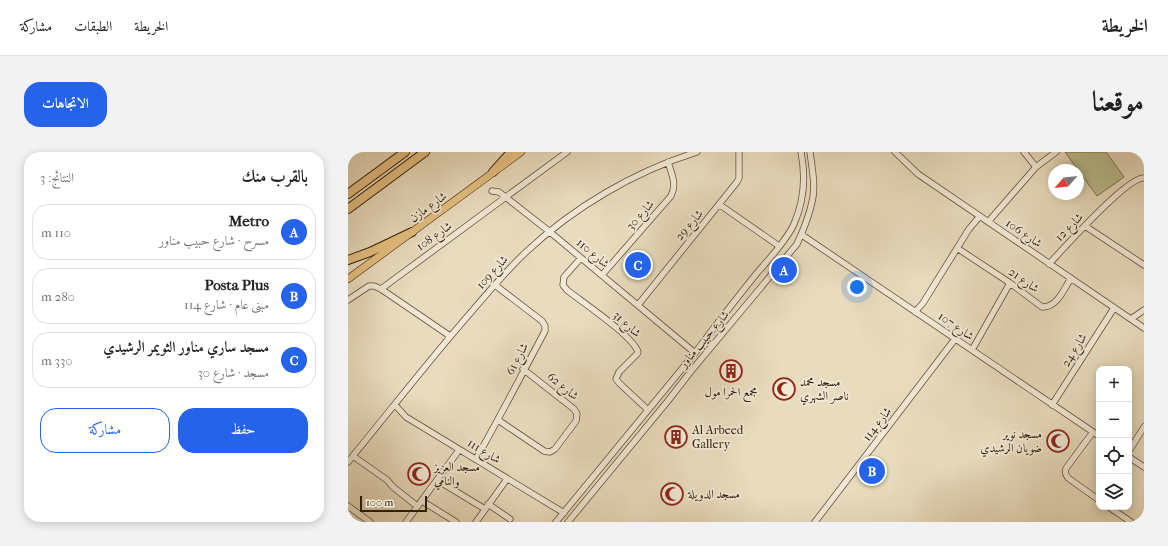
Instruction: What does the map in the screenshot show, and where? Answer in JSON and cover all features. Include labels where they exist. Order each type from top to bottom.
[{"type":"highway","points":[[348,194],[405,152]]},
{"type":"highway","points":[[348,209],[425,152]]},
{"type":"highway","points":[[493,172],[511,152]]},
{"type":"highway","points":[[348,260],[370,252],[412,232]]},
{"type":"main road","name":"شارع مازن","points":[[348,279],[521,152]]},
{"type":"street","name":"شارع 108","points":[[381,289],[567,152]]},
{"type":"street","name":"شارع 109","points":[[348,462],[450,336],[516,262],[572,215],[618,185],[668,162],[697,152]]},
{"type":"street","name":"شارع 29","points":[[638,305],[720,204],[739,178],[738,152]]},
{"type":"street","name":"شارع حبيب مناور","points":[[556,522],[679,372],[765,264],[793,226],[804,188],[801,152]]},
{"type":"street","name":"شارع حبيب مناور","points":[[568,522],[685,378],[797,244],[802,235],[813,202],[810,152]]},
{"type":"street","name":"شارع 106","points":[[895,152],[918,174],[1144,328]]},
{"type":"street","points":[[1024,152],[1036,167]]},
{"type":"street","points":[[988,222],[1036,167],[1056,152]]},
{"type":"street","name":"شارع 30","points":[[602,275],[671,196],[674,188],[674,181],[668,162]]},
{"type":"street","name":"شارع 12","points":[[1049,264],[1100,211],[1136,180],[1144,178]]},
{"type":"street","name":"شارع 110","points":[[492,191],[499,192],[550,232],[695,352]]},
{"type":"street","points":[[720,204],[779,246]]},
{"type":"street","points":[[915,312],[969,229],[980,216]]},
{"type":"street","points":[[1085,226],[1144,265]]},
{"type":"street","name":"شارع 107","points":[[802,235],[1094,432]]},
{"type":"street","name":"شارع 21","points":[[957,248],[1010,283],[1042,307],[1048,307],[1054,304],[1071,278]]},
{"type":"street","name":"شارع 31","points":[[581,258],[564,277],[563,285],[567,290],[621,332],[636,347],[638,352],[637,354],[620,372],[616,379],[648,410]]},
{"type":"street","points":[[765,264],[767,270],[774,271]]},
{"type":"street","points":[[756,275],[762,275],[765,277],[766,282]]},
{"type":"street","points":[[972,350],[1010,283]]},
{"type":"street","name":"شارع 61","points":[[476,459],[498,420],[523,369],[542,335],[545,326],[542,321],[495,285]]},
{"type":"street","points":[[348,300],[368,286],[374,286],[381,289],[450,336]]},
{"type":"street","name":"شارع 24","points":[[1052,405],[1114,308]]},
{"type":"street","points":[[1131,319],[1144,310]]},
{"type":"street","name":"شارع 114","points":[[815,522],[955,339]]},
{"type":"street","name":"شارع 62","points":[[498,420],[544,451],[550,452],[555,449],[576,421],[577,414],[574,409],[523,369]]},
{"type":"street","points":[[679,372],[678,374],[680,377],[685,378]]},
{"type":"street","name":"شارع 111","points":[[395,405],[406,417],[564,513]]},
{"type":"street","points":[[1132,446],[1144,428]]},
{"type":"street","points":[[1094,432],[1067,467],[1065,474],[1068,478],[1096,498]]},
{"type":"street","points":[[406,522],[460,450]]},
{"type":"street","points":[[352,456],[387,480],[393,488],[418,506]]},
{"type":"street","points":[[1132,458],[1144,467]]},
{"type":"street","points":[[604,464],[610,463],[613,468]]},
{"type":"street","points":[[476,522],[507,479]]},
{"type":"street","points":[[437,480],[510,519]]},
{"type":"street","points":[[422,501],[456,522]]},
{"type":"street","points":[[348,506],[370,522]]},
{"type":"street","points":[[1113,510],[1131,522]]},
{"type":"green space","points":[[1065,152],[1106,152],[1124,177],[1097,196],[1084,178],[1084,164],[1074,164]]},
{"type":"place","name":"مسجد ساري مناور الثويمر الرشيدي","points":[[638,265]]},
{"type":"place","name":"Metro","points":[[784,270]]},
{"type":"place","name":"مجمع الحمرا مول","points":[[731,371]]},
{"type":"place","name":"مسجد محمد ناصر الشهري","points":[[784,389]]},
{"type":"place","name":"Al Arbeed Gallery","points":[[676,437]]},
{"type":"place","name":"مسجد نوير ضويان الرشيدي","points":[[1058,441]]},
{"type":"place","name":"Posta Plus","points":[[872,471]]},
{"type":"place","name":"مسجد العزيز والنامي","points":[[419,474]]},
{"type":"place","name":"مسجد الدويلة","points":[[672,494]]}]
